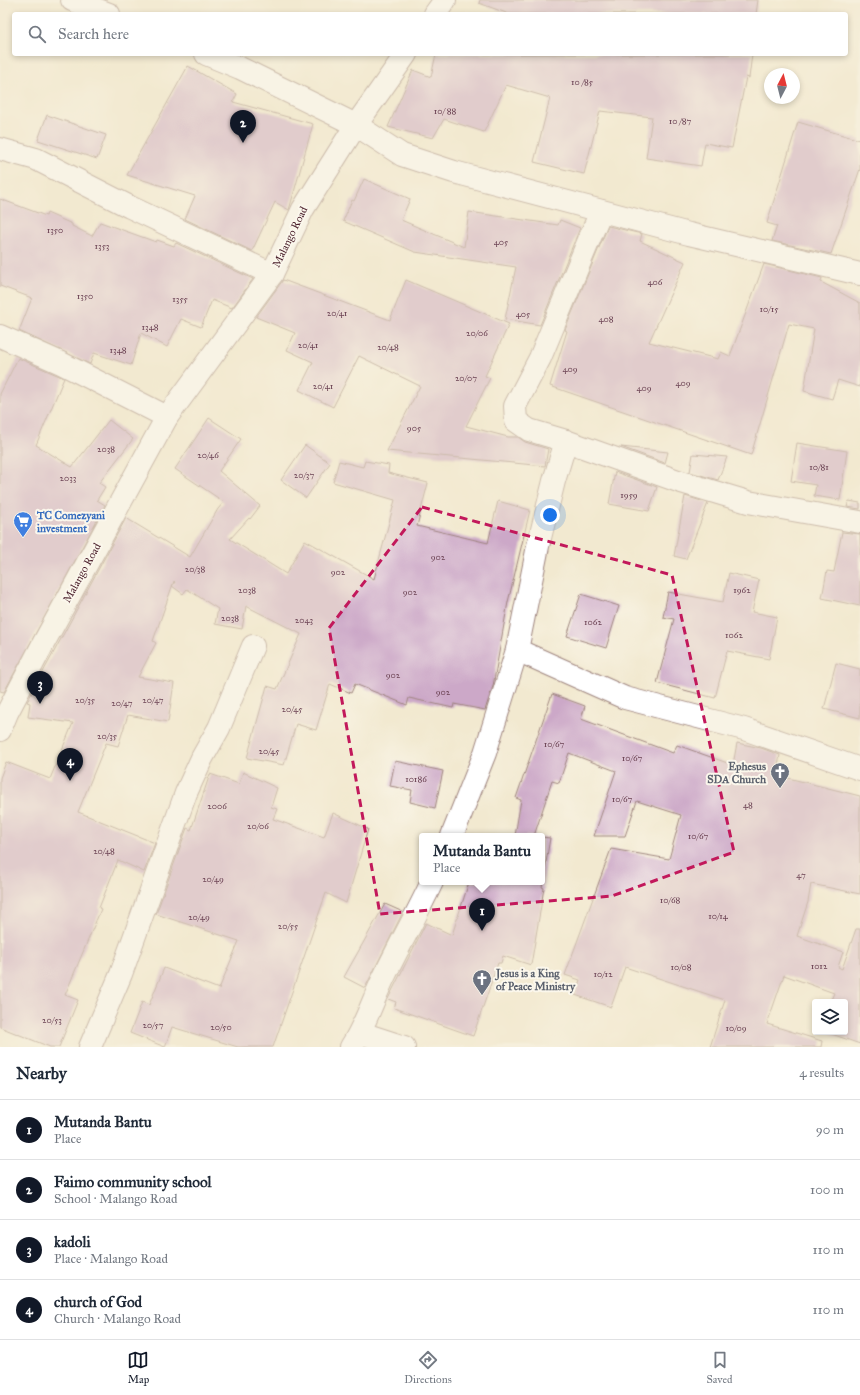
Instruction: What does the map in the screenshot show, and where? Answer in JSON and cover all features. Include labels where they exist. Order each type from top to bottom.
[{"type":"street","points":[[72,0],[104,12]]},
{"type":"street","points":[[436,12],[445,0]]},
{"type":"street","points":[[211,56],[240,68],[356,125],[402,155],[454,172],[689,234],[860,274]]},
{"type":"street","name":"Malango Road","points":[[2,718],[167,417],[272,274],[303,209],[356,125],[405,56]]},
{"type":"street","points":[[0,149],[36,160],[130,207],[272,274]]},
{"type":"street","points":[[601,211],[540,358],[515,406],[516,421],[529,430],[566,441],[678,481],[748,502],[860,522]]},
{"type":"street","points":[[0,336],[61,363],[167,417]]},
{"type":"street","points":[[453,833],[485,754],[517,650],[538,546],[554,481],[566,441]]},
{"type":"street","points":[[90,1047],[121,974],[186,793],[202,758],[219,728],[253,646]]},
{"type":"street","points":[[517,650],[625,698],[744,729],[860,769]]},
{"type":"street","points":[[404,1047],[356,1040],[385,976],[431,885]]},
{"type":"highlighted area","points":[[422,507],[672,575],[734,852],[612,896],[380,914],[329,628]]},
{"type":"building","points":[[480,0],[758,0],[756,12],[504,12],[479,3]]},
{"type":"building","points":[[436,56],[752,56],[749,78],[746,77],[732,148],[705,143],[701,166],[646,158],[652,117],[600,111],[584,174],[534,162],[550,98],[506,85],[484,132],[444,119],[433,138],[388,127],[413,70],[431,77]]},
{"type":"building","points":[[188,66],[237,94],[233,102],[313,124],[289,210],[275,202],[252,251],[185,219],[195,196],[127,175]]},
{"type":"building","points":[[47,115],[106,135],[97,159],[38,140]]},
{"type":"building","points":[[798,122],[860,140],[860,169],[831,254],[772,241],[777,226],[767,223]]},
{"type":"building","points":[[364,179],[410,199],[401,220],[464,247],[469,212],[558,225],[560,220],[580,228],[540,325],[505,319],[516,267],[415,252],[343,221],[352,200],[354,201]]},
{"type":"building","points":[[0,199],[46,216],[47,213],[72,224],[72,226],[92,236],[100,222],[156,242],[157,240],[174,246],[176,243],[253,279],[232,308],[212,300],[201,327],[181,319],[167,347],[141,333],[131,365],[94,353],[90,364],[19,331],[32,298],[0,286]]},
{"type":"building","points":[[608,226],[642,234],[640,241],[685,262],[649,342],[718,359],[721,352],[730,356],[764,264],[822,278],[821,282],[860,303],[860,387],[838,380],[832,399],[804,391],[814,329],[789,324],[751,455],[550,386],[567,331],[565,330]]},
{"type":"building","points":[[283,280],[390,320],[406,280],[509,324],[485,376],[490,378],[466,426],[508,437],[518,437],[525,442],[548,449],[545,466],[387,451],[420,386],[359,356],[333,407],[299,390],[313,362],[287,350],[295,333],[256,317]]},
{"type":"building","points":[[18,358],[64,378],[36,445],[72,467],[109,420],[133,439],[99,483],[105,487],[97,500],[105,505],[4,692],[0,691],[0,394]]},
{"type":"building","points":[[209,418],[241,439],[219,471],[260,506],[250,519],[249,518],[230,539],[286,574],[305,540],[374,579],[395,500],[333,482],[339,461],[363,467],[365,461],[389,465],[388,473],[428,483],[417,526],[488,543],[498,501],[530,510],[508,602],[493,686],[485,710],[454,704],[453,708],[409,698],[407,705],[355,684],[351,693],[330,684],[316,730],[296,724],[284,765],[247,758],[267,686],[277,689],[301,634],[246,606],[242,629],[215,624],[218,609],[187,589],[183,594],[172,586],[153,641],[156,643],[138,677],[174,683],[168,722],[128,715],[118,746],[106,743],[78,812],[155,843],[144,872],[118,860],[99,908],[101,909],[65,995],[78,1000],[59,1047],[50,1047],[0,1027],[0,778],[6,762],[50,779],[73,723],[28,717],[30,703],[27,702],[126,518],[190,557],[218,509],[224,502],[175,469]]},
{"type":"building","points":[[797,443],[847,451],[840,500],[814,496],[816,485],[791,481]]},
{"type":"building","points":[[305,445],[330,463],[306,498],[281,480]]},
{"type":"building","points":[[621,447],[668,452],[665,463]]},
{"type":"building","points":[[693,454],[727,457],[718,480],[690,472]]},
{"type":"building","points":[[615,472],[657,487],[649,511],[609,504]]},
{"type":"building","points":[[685,496],[708,503],[686,559],[674,556]]},
{"type":"building","points":[[849,501],[860,503],[860,509],[847,507]]},
{"type":"building","points":[[842,532],[860,534],[860,606],[822,598],[827,571],[834,572]]},
{"type":"building","points":[[729,573],[759,580],[752,612],[777,617],[769,659],[727,651],[715,698],[657,683],[674,619],[663,617],[668,592],[723,602]]},
{"type":"building","points":[[581,594],[619,606],[606,648],[567,636]]},
{"type":"building","points":[[836,663],[860,669],[860,718],[824,709]]},
{"type":"building","points":[[552,694],[585,706],[581,719],[673,753],[677,745],[733,765],[737,743],[761,748],[780,755],[776,775],[860,796],[860,894],[811,884],[808,902],[797,936],[843,952],[838,967],[842,969],[856,929],[860,929],[860,1044],[834,1035],[848,1035],[848,999],[831,999],[834,993],[784,975],[767,1024],[822,1041],[821,1047],[710,1047],[725,1000],[625,967],[611,1007],[575,995],[580,980],[565,975],[611,849],[669,859],[681,815],[637,801],[625,836],[594,836],[616,771],[569,753],[559,783],[552,781],[535,833],[516,833],[521,800],[516,798]]},
{"type":"building","points":[[395,761],[443,771],[435,808],[410,802],[412,790],[390,786]]},
{"type":"building","points":[[243,772],[277,788],[271,807],[277,809],[273,819],[324,837],[333,813],[368,829],[346,903],[326,893],[273,1047],[238,1047],[172,1027],[165,1047],[130,1033],[142,1002],[149,1005],[164,968],[219,989],[239,941],[156,914],[187,828],[191,830],[210,774],[239,784]]},
{"type":"building","points":[[545,837],[550,838],[545,869]]},
{"type":"building","points":[[468,885],[542,885],[542,887],[544,888],[531,965],[503,956],[501,963],[498,963],[473,1036],[394,1008],[396,1002],[388,999],[426,923],[452,935]]},
{"type":"building","points":[[385,904],[403,912],[365,988],[344,977]]},
{"type":"place","name":"Faimo community school","points":[[243,143]]},
{"type":"place","name":"TC Comezyani investment","points":[[23,538]]},
{"type":"place","name":"kadoli","points":[[40,704]]},
{"type":"place","name":"church of God","points":[[70,781]]},
{"type":"place","name":"Ephesus SDA Church","points":[[780,789]]},
{"type":"place","name":"Mutanda Bantu","points":[[482,931]]},
{"type":"place","name":"Jesus is a King of Peace Ministry","points":[[482,996]]}]
